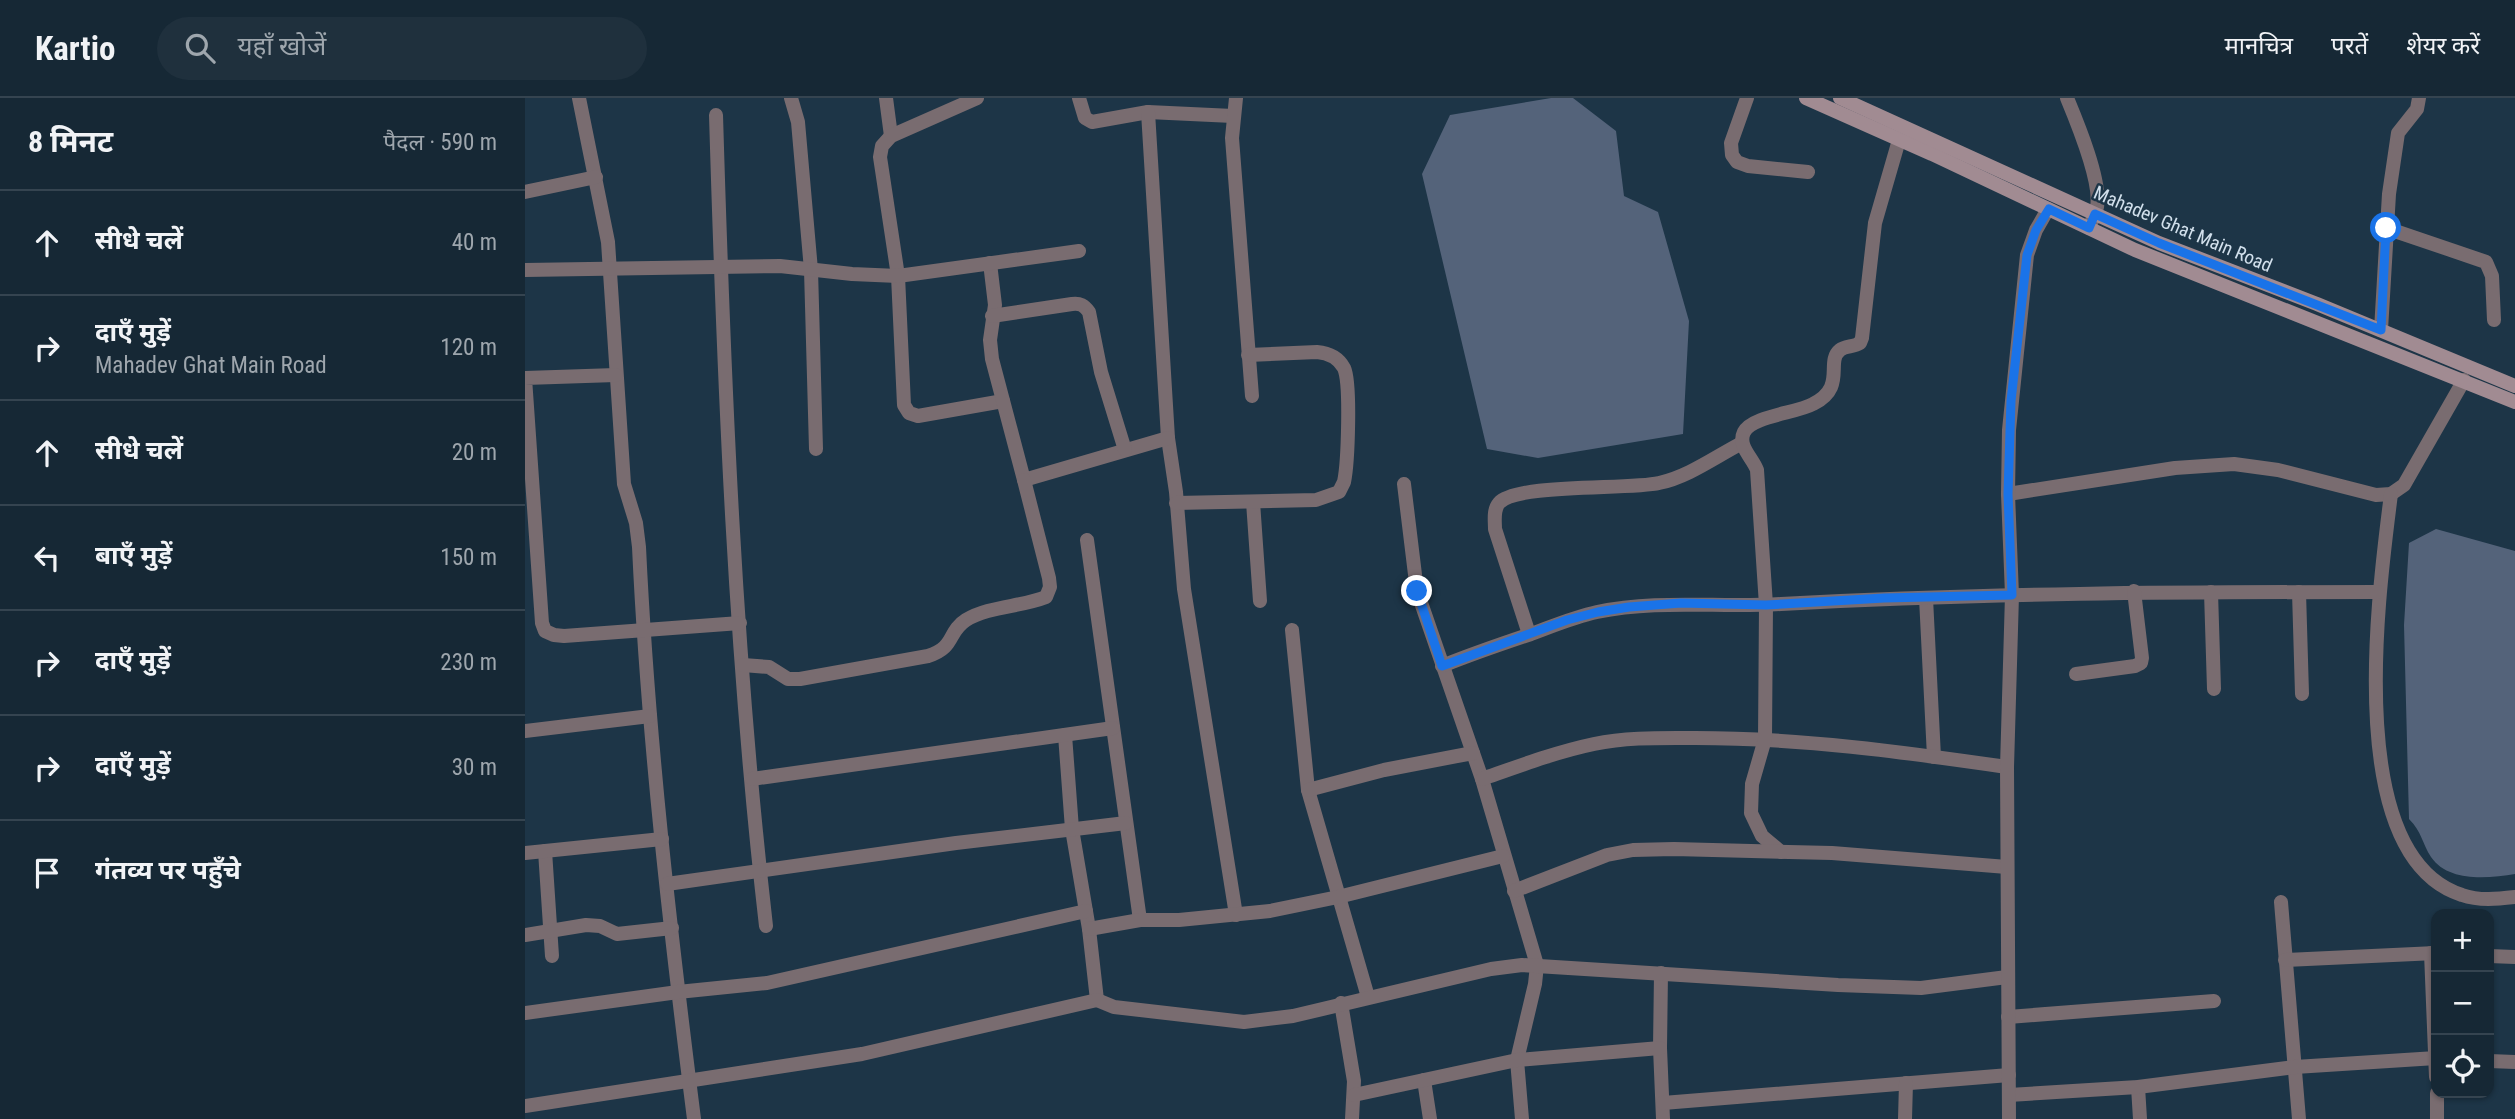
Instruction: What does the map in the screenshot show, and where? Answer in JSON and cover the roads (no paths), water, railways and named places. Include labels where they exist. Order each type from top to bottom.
[{"type":"street","points":[[579,98],[596,177],[611,269],[624,484],[636,523],[639,547],[650,716],[678,992],[694,1119]]},
{"type":"street","points":[[791,98],[798,122],[811,270],[816,449]]},
{"type":"street","points":[[886,98],[891,136]]},
{"type":"street","points":[[977,98],[891,136],[882,146],[880,157],[898,276],[904,405],[909,413],[927,415],[1003,401]]},
{"type":"street","points":[[1079,98],[1085,118],[1092,122],[1148,112],[1233,116]]},
{"type":"street","points":[[1236,98],[1231,138],[1252,396]]},
{"type":"street","points":[[1747,98],[1731,143],[1732,155],[1737,162],[1748,166],[1808,172]]},
{"type":"street","points":[[1806,98],[2135,250],[2515,402]]},
{"type":"street","name":"Mahadev Ghat Main Road","points":[[1840,98],[2159,243],[2515,386]]},
{"type":"street","points":[[2067,98],[2097,191],[2097,205],[2089,228]]},
{"type":"street","points":[[2381,330],[2386,228],[2398,133],[2417,109],[2419,98]]},
{"type":"street","points":[[1148,112],[1168,438],[1184,589],[1236,915]]},
{"type":"street","points":[[716,115],[730,494],[766,926]]},
{"type":"street","points":[[1781,852],[1762,836],[1751,813],[1752,784],[1765,739],[1766,605],[1757,470],[1754,460],[1742,443],[1742,434],[1756,421],[1798,411],[1822,400],[1832,388],[1835,357],[1839,351],[1860,343],[1875,223],[1899,140]]},
{"type":"street","points":[[525,192],[596,177]]},
{"type":"street","points":[[2009,1119],[2007,767],[2012,595],[2008,494],[2011,401],[2024,273],[2031,241],[2049,209]]},
{"type":"street","points":[[2386,228],[2486,262],[2492,276],[2494,320]]},
{"type":"street","points":[[525,270],[781,267],[898,276],[1079,251]]},
{"type":"street","points":[[743,665],[769,667],[788,679],[800,679],[928,656],[940,652],[949,644],[956,628],[968,619],[1046,597],[1050,587],[1049,578],[992,359],[990,340],[995,304],[990,263]]},
{"type":"street","points":[[992,316],[1072,304],[1085,306],[1089,312],[1101,372],[1125,450]]},
{"type":"street","points":[[1176,503],[1316,500],[1339,492],[1346,473],[1347,379],[1338,360],[1327,353],[1248,355]]},
{"type":"street","points":[[616,376],[525,378],[532,570],[545,631],[564,636],[740,623]]},
{"type":"street","points":[[2008,494],[2175,468],[2234,464],[2278,470],[2377,495],[2391,494],[2404,485],[2464,380]]},
{"type":"street","points":[[1024,480],[1168,438]]},
{"type":"street","points":[[1529,634],[1495,529],[1494,515],[1498,504],[1506,498],[1537,492],[1613,485],[1645,486],[1664,482],[1684,475],[1742,443]]},
{"type":"street","points":[[1403,484],[1413,572],[1425,619],[1482,779],[1537,965],[1517,1060],[1522,1119]]},
{"type":"street","points":[[2391,494],[2378,592],[2378,731],[2386,794],[2396,825],[2420,866],[2431,879],[2461,895],[2484,899],[2515,897]]},
{"type":"street","points":[[1253,502],[1260,601]]},
{"type":"street","points":[[1087,540],[1140,920]]},
{"type":"street","points":[[1442,666],[1577,617],[1629,607],[1681,603],[1766,605],[1926,597],[2134,592],[2378,592]]},
{"type":"street","points":[[2075,674],[2141,663],[2143,658],[2134,592]]},
{"type":"street","points":[[2211,592],[2214,689]]},
{"type":"street","points":[[2299,592],[2302,694]]},
{"type":"street","points":[[1926,597],[1934,757]]},
{"type":"street","points":[[1292,630],[1308,790],[1368,997]]},
{"type":"street","points":[[525,731],[650,716]]},
{"type":"street","points":[[752,779],[1113,728]]},
{"type":"street","points":[[1065,735],[1072,829],[1089,929],[1097,1000]]},
{"type":"street","points":[[1482,779],[1559,753],[1605,743],[1673,738],[1765,739],[1844,745],[2007,767]]},
{"type":"street","points":[[1308,790],[1384,770],[1473,753]]},
{"type":"street","points":[[667,884],[1126,823]]},
{"type":"street","points":[[525,853],[662,839]]},
{"type":"street","points":[[1514,891],[1607,855],[1633,850],[1832,853],[2007,867]]},
{"type":"street","points":[[545,851],[552,956]]},
{"type":"street","points":[[1089,929],[1140,920],[1179,920],[1270,911],[1503,856]]},
{"type":"street","points":[[2281,902],[2298,1119]]},
{"type":"street","points":[[525,1013],[767,983],[1086,911]]},
{"type":"street","points":[[525,935],[586,925],[600,926],[617,934],[672,928]]},
{"type":"street","points":[[2285,960],[2431,953]]},
{"type":"street","points":[[2494,956],[2515,957]]},
{"type":"street","points":[[525,1106],[862,1054],[1097,1000],[1114,1007],[1244,1022],[1293,1016],[1491,969],[1537,965],[1921,988],[2007,977]]},
{"type":"street","points":[[2434,972],[2436,1035]]},
{"type":"street","points":[[1661,973],[1660,1048],[1664,1119]]},
{"type":"street","points":[[2008,1017],[2214,1001]]},
{"type":"street","points":[[1341,1003],[1354,1095],[1352,1119]]},
{"type":"street","points":[[1354,1095],[1517,1060],[1660,1048]]},
{"type":"street","points":[[2010,1095],[2139,1087],[2295,1067],[2431,1058]]},
{"type":"street","points":[[2494,1061],[2515,1062]]},
{"type":"street","points":[[1663,1103],[2009,1074]]},
{"type":"street","points":[[1424,1080],[1430,1119]]},
{"type":"street","points":[[1905,1119],[1906,1083]]},
{"type":"street","points":[[2139,1087],[2140,1119]]},
{"type":"street","points":[[2437,1098],[2437,1119]]},
{"type":"water","points":[[1551,98],[1573,98],[1616,131],[1624,196],[1658,212],[1689,321],[1683,434],[1538,458],[1487,449],[1422,174],[1450,115]]},
{"type":"water","points":[[2436,529],[2515,551],[2515,874],[2470,877],[2448,871],[2431,857],[2417,828],[2409,819],[2404,625],[2409,543]]}]
